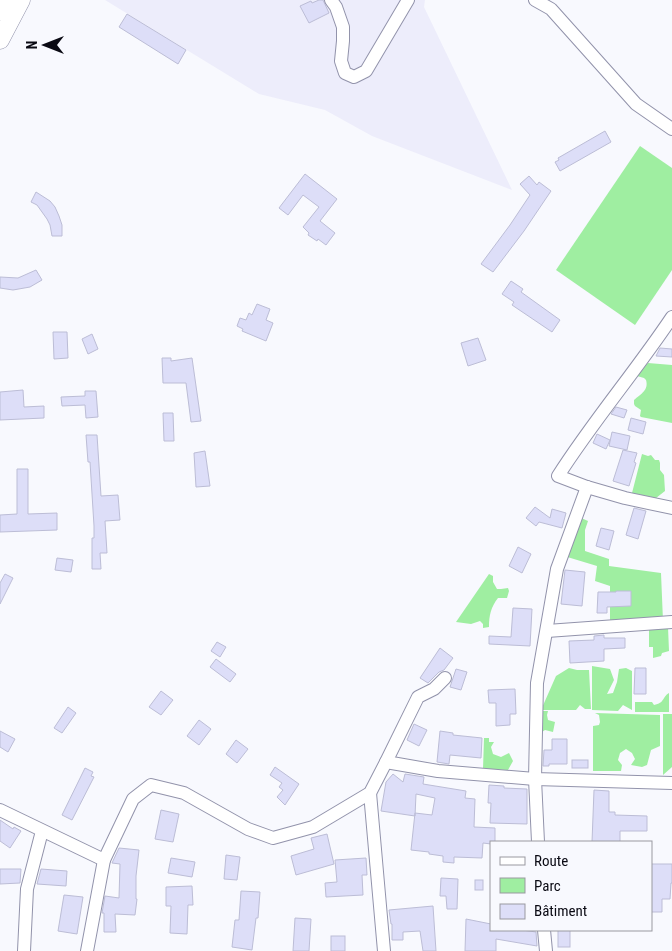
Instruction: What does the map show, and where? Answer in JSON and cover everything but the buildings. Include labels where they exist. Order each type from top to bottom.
[{"type":"highway","points":[[0,11],[6,0]]},
{"type":"highway","points":[[0,40],[22,0]]},
{"type":"street","points":[[331,0],[336,7],[343,27],[341,60],[345,73],[354,77],[366,71],[408,0]]},
{"type":"street","points":[[535,0],[551,9],[636,104],[672,129]]},
{"type":"street","points":[[672,316],[576,447],[558,476],[586,487],[625,498],[672,508]]},
{"type":"street","points":[[538,841],[535,779],[538,683],[557,569],[586,487]]},
{"type":"street","points":[[547,631],[672,622]]},
{"type":"street","points":[[87,951],[104,860],[133,799],[150,785],[184,793],[248,828],[273,838],[313,827],[370,793],[418,697],[434,689],[445,678]]},
{"type":"street","points":[[386,762],[438,771],[535,779],[672,783]]},
{"type":"street","points":[[370,793],[384,951]]},
{"type":"street","points":[[0,810],[104,860]]},
{"type":"street","points":[[24,951],[27,889],[42,831]]},
{"type":"street","points":[[544,931],[546,951]]},
{"type":"shaded area","points":[[105,0],[425,0],[424,7],[512,190],[372,136],[325,110],[259,94]]},
{"type":"green space","points":[[640,146],[672,168],[672,270],[635,325],[556,270]]},
{"type":"green space","points":[[648,363],[672,365],[672,423],[641,417],[641,410],[634,404],[634,400],[644,392],[647,383],[644,378],[637,376]]},
{"type":"green space","points":[[642,454],[651,455],[655,460],[659,460],[660,470],[664,475],[665,491],[656,498],[632,493]]},
{"type":"green space","points":[[579,517],[588,521],[585,530],[585,551],[609,559],[609,566],[661,573],[663,621],[640,622],[628,619],[610,624],[610,586],[595,581],[597,566],[564,556]],"holes":[[[616,591],[630,591],[631,606],[617,606]]]},
{"type":"green space","points":[[489,574],[493,576],[493,582],[497,589],[508,588],[509,591],[507,598],[498,598],[494,605],[490,615],[489,627],[483,628],[483,624],[480,621],[471,624],[456,622]]},
{"type":"green space","points":[[668,627],[669,651],[653,658],[653,647],[649,647],[649,628]]},
{"type":"green space","points":[[592,666],[610,669],[614,680],[607,694],[613,693],[619,669],[626,668],[632,671],[632,710],[623,705],[618,711],[592,710]]},
{"type":"green space","points":[[569,668],[589,670],[591,709],[585,709],[580,705],[576,710],[541,710],[556,676]]},
{"type":"green space","points":[[669,693],[669,712],[635,712],[635,702],[658,704]]},
{"type":"green space","points":[[542,711],[548,711],[548,720],[555,722],[553,732],[545,730],[542,732]]},
{"type":"green space","points":[[595,713],[660,715],[660,746],[651,750],[647,765],[642,767],[631,765],[635,759],[632,753],[626,749],[620,753],[618,760],[622,765],[621,771],[593,771],[593,726],[599,725],[600,722],[599,715]]},
{"type":"green space","points":[[663,714],[672,714],[672,767],[663,775]]},
{"type":"green space","points":[[484,738],[489,738],[489,742],[494,742],[491,747],[493,754],[501,757],[509,753],[513,761],[508,770],[483,769]]}]
